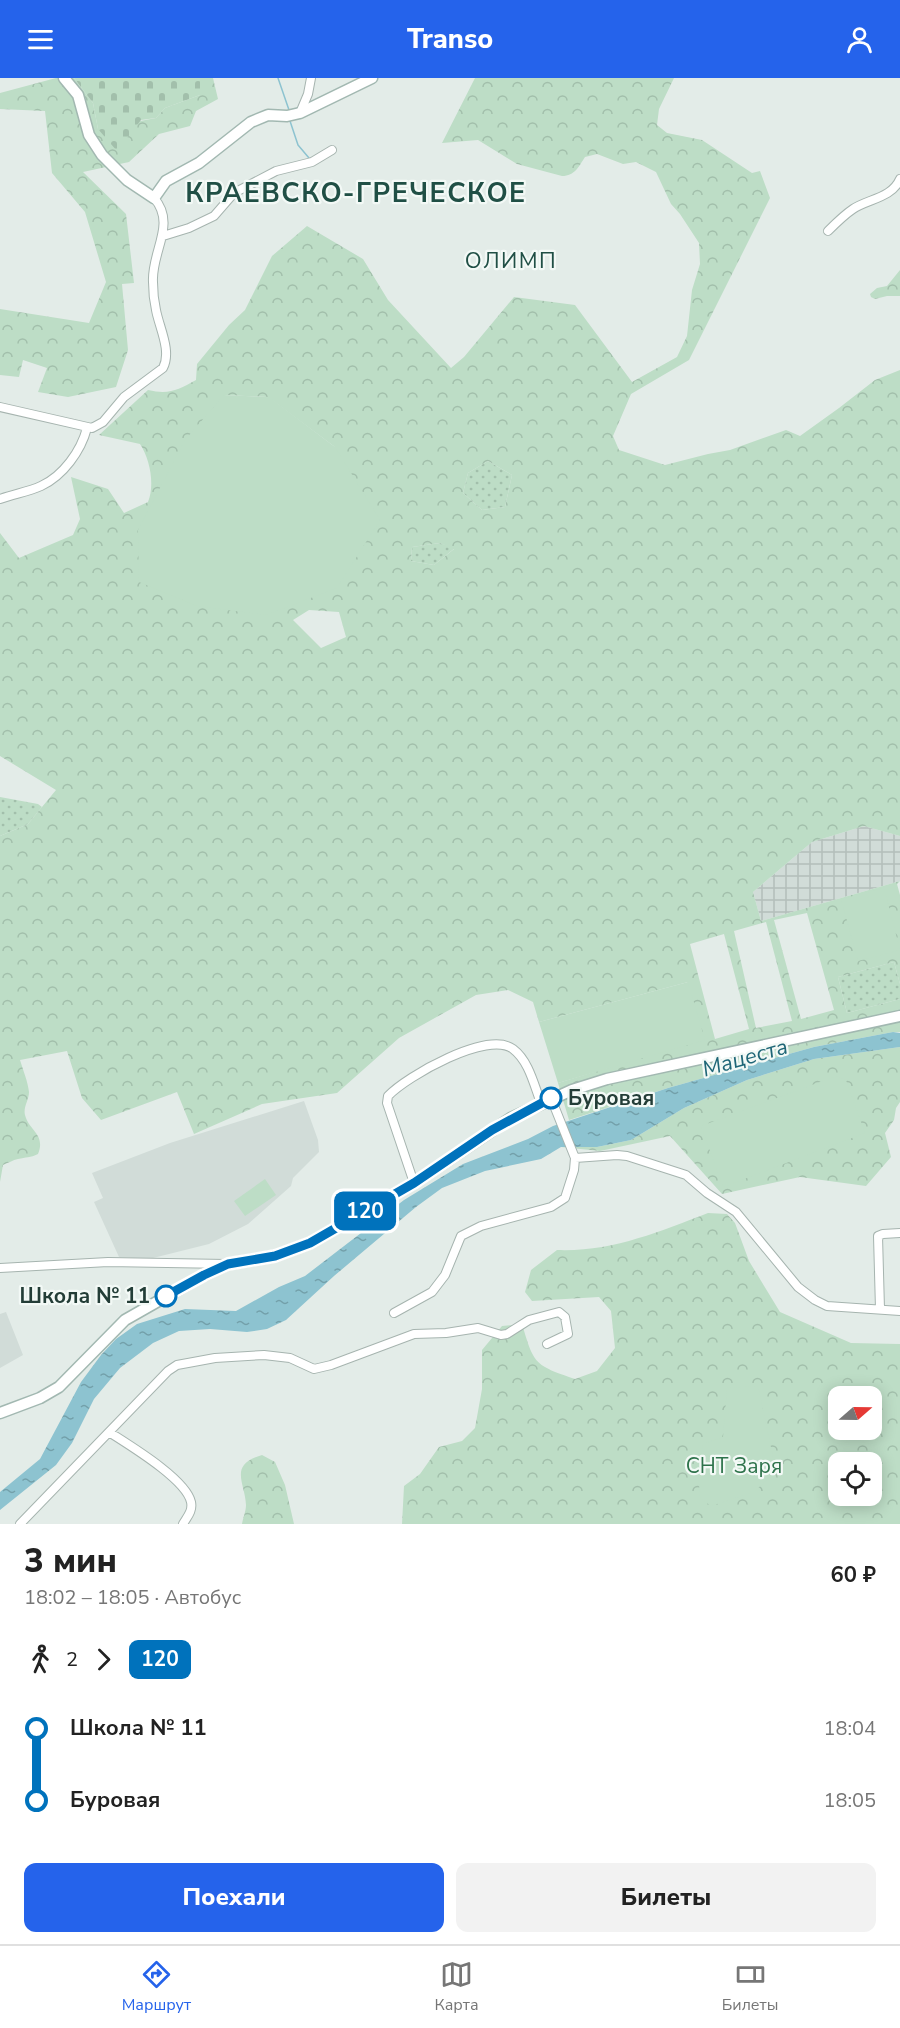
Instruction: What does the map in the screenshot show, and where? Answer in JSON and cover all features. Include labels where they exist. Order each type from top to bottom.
[{"type":"main road","points":[[64,78],[78,96],[89,135],[102,155],[127,180],[154,198],[166,181],[198,164],[251,122],[268,115],[287,116],[300,113],[372,78]]},
{"type":"main road","points":[[0,1413],[40,1398],[59,1387],[125,1320],[228,1264],[260,1260],[292,1251],[323,1236],[414,1183],[492,1130],[546,1100],[607,1079],[900,1016]]},
{"type":"street","points":[[300,113],[308,94],[311,78]]},
{"type":"street","points":[[163,236],[189,228],[214,216],[234,193],[276,171],[312,162],[332,150]]},
{"type":"street","points":[[828,231],[855,208],[888,193],[897,186],[900,180]]},
{"type":"street","points":[[0,407],[87,428],[103,422],[124,397],[160,372],[166,364],[152,278],[165,219],[154,198]]},
{"type":"street","points":[[0,499],[41,486],[56,477],[76,454],[87,428]]},
{"type":"street","points":[[394,1313],[432,1292],[445,1275],[461,1236],[481,1226],[559,1203],[565,1198],[574,1170],[574,1155],[559,1118],[522,1058],[512,1048],[501,1044],[486,1044],[470,1048],[408,1080],[388,1096],[387,1103],[414,1183]]},
{"type":"street","points":[[574,1155],[616,1155],[646,1161],[686,1175],[706,1193],[736,1212],[798,1287],[815,1300],[827,1306],[900,1311]]},
{"type":"street","points":[[880,1309],[878,1236],[883,1233],[900,1233]]},
{"type":"street","points":[[0,1268],[108,1262],[228,1264]]},
{"type":"street","points":[[20,1524],[168,1371],[177,1365],[215,1358],[264,1355],[290,1358],[314,1369],[331,1365],[414,1334],[446,1333],[472,1328],[501,1335],[507,1334],[529,1320],[559,1312],[565,1317],[568,1334],[547,1344]]},
{"type":"street","points":[[109,1432],[171,1475],[187,1493],[191,1502],[191,1510],[183,1524]]},
{"type":"shaded area","points":[[864,826],[900,836],[900,881],[761,921],[753,892],[812,842]]},
{"type":"shaded area","points":[[304,1101],[318,1140],[319,1152],[293,1178],[291,1186],[248,1224],[209,1244],[149,1259],[119,1257],[94,1202],[103,1198],[92,1173],[170,1143]]},
{"type":"shaded area","points":[[6,1312],[23,1355],[0,1368],[0,1314]]},
{"type":"green space","points":[[56,78],[74,78],[93,103],[98,129],[156,118],[165,108],[200,95],[200,78],[213,78],[218,99],[196,111],[190,126],[159,134],[129,162],[83,172],[126,214],[134,283],[122,284],[128,350],[116,387],[68,397],[38,392],[47,368],[23,360],[19,377],[0,375],[0,309],[89,323],[106,282],[85,212],[52,173],[45,111],[0,109],[0,93]]},
{"type":"green space","points":[[74,78],[200,78],[200,95],[165,108],[156,118],[141,120],[117,151],[98,129],[93,103]]},
{"type":"green space","points":[[475,78],[674,78],[659,109],[657,125],[667,133],[702,140],[752,173],[760,171],[770,198],[689,360],[631,394],[613,436],[619,450],[665,465],[730,450],[786,430],[800,436],[875,380],[900,370],[900,836],[864,826],[812,842],[753,892],[761,921],[900,881],[897,884],[900,895],[900,984],[894,962],[838,977],[847,1013],[900,999],[900,1032],[814,1047],[668,1088],[569,1120],[558,1083],[620,1064],[688,982],[539,1022],[533,1002],[508,990],[476,995],[399,1038],[337,1093],[262,1104],[194,1134],[177,1092],[101,1120],[82,1098],[67,1051],[20,1060],[29,1092],[25,1115],[38,1137],[40,1147],[38,1154],[16,1159],[3,1165],[0,1182],[0,836],[28,824],[56,790],[0,756],[0,533],[19,558],[73,535],[80,519],[71,477],[108,489],[124,513],[148,502],[151,488],[150,472],[140,444],[99,435],[148,390],[173,391],[196,380],[197,364],[229,325],[245,310],[272,256],[307,226],[363,259],[388,300],[451,368],[464,357],[514,297],[575,305],[632,382],[677,357],[687,336],[692,290],[700,264],[699,243],[671,204],[656,172],[636,162],[623,164],[597,154],[585,157],[573,172],[562,176],[517,164],[478,140],[442,143]],"holes":[[[224,395],[268,397],[335,447]],[[488,461],[512,475],[505,507],[482,510],[463,493],[468,473]],[[440,543],[454,549],[434,565],[411,561],[412,547]],[[309,610],[339,612],[346,637],[321,648],[293,620]],[[807,913],[834,1010],[801,1019],[774,920]],[[766,922],[792,1021],[756,1028],[734,931]],[[724,934],[749,1029],[715,1039],[690,944]]]},
{"type":"green space","points":[[900,270],[900,296],[875,299],[871,297],[870,294],[877,288],[887,286]]},
{"type":"green space","points":[[224,395],[269,397],[335,447],[380,520],[337,588],[266,615],[197,606],[139,582],[138,530],[185,440]]},
{"type":"green space","points":[[488,461],[512,475],[505,507],[482,510],[463,493],[468,473]]},
{"type":"green space","points":[[440,543],[455,548],[434,565],[411,561],[412,547]]},
{"type":"green space","points":[[0,797],[38,804],[42,807],[28,824],[0,836]]},
{"type":"green space","points":[[884,888],[900,950],[858,961],[841,899]]},
{"type":"green space","points":[[894,962],[900,984],[900,999],[847,1013],[838,977]]},
{"type":"green space","points":[[688,982],[705,1040],[558,1083],[539,1022]]},
{"type":"green space","points":[[900,1047],[900,1102],[896,1108],[894,1120],[885,1133],[891,1157],[866,1186],[800,1177],[722,1194],[670,1136],[600,1151],[561,1147],[597,1147],[631,1140],[684,1108],[747,1080],[814,1059]]},
{"type":"green space","points":[[836,1076],[846,1080],[865,1133],[723,1187],[701,1126]]},
{"type":"green space","points":[[265,1179],[276,1195],[245,1216],[234,1201]]},
{"type":"green space","points":[[708,1213],[727,1214],[735,1223],[749,1261],[780,1312],[851,1343],[900,1344],[900,1524],[402,1524],[404,1486],[420,1474],[439,1447],[462,1441],[475,1428],[482,1389],[482,1350],[502,1326],[522,1324],[533,1355],[538,1361],[551,1370],[575,1379],[597,1371],[615,1348],[611,1311],[599,1297],[532,1301],[525,1292],[531,1270],[557,1250],[597,1248],[653,1234]]},
{"type":"green space","name":"СНТ Заря","points":[[758,1386],[776,1471],[754,1492],[711,1506],[700,1498],[698,1470],[703,1444],[723,1437],[727,1388]]},
{"type":"green space","points":[[262,1455],[275,1462],[285,1485],[294,1524],[242,1524],[246,1505],[242,1469],[252,1459]]},
{"type":"water","points":[[893,1032],[900,1033],[900,1047],[814,1059],[747,1080],[684,1108],[631,1140],[597,1147],[561,1147],[541,1159],[485,1171],[442,1188],[334,1276],[286,1320],[267,1329],[247,1332],[210,1329],[179,1331],[153,1343],[120,1368],[94,1399],[72,1443],[56,1465],[0,1510],[0,1492],[40,1459],[81,1382],[116,1339],[137,1324],[185,1309],[236,1311],[279,1287],[305,1276],[404,1200],[463,1164],[528,1139],[553,1126],[668,1088],[814,1047]]},
{"type":"waterway","points":[[278,78],[289,110]]},
{"type":"waterway","points":[[290,121],[298,145],[309,158]]},
{"type":"bus line","name":"120","points":[[166,1296],[228,1264],[275,1256],[310,1243],[414,1183],[511,1118],[551,1098]]},
{"type":"place","name":"Буровая","points":[[551,1098]]},
{"type":"place","name":"Школа № 11","points":[[166,1296]]},
{"type":"district","name":"КРАЕВСКО-ГРЕЧЕСКОЕ","points":[[356,193]]},
{"type":"district","name":"ОЛИМП","points":[[511,261]]},
{"type":"water label","name":"Мацеста","points":[[745,1058]]}]
